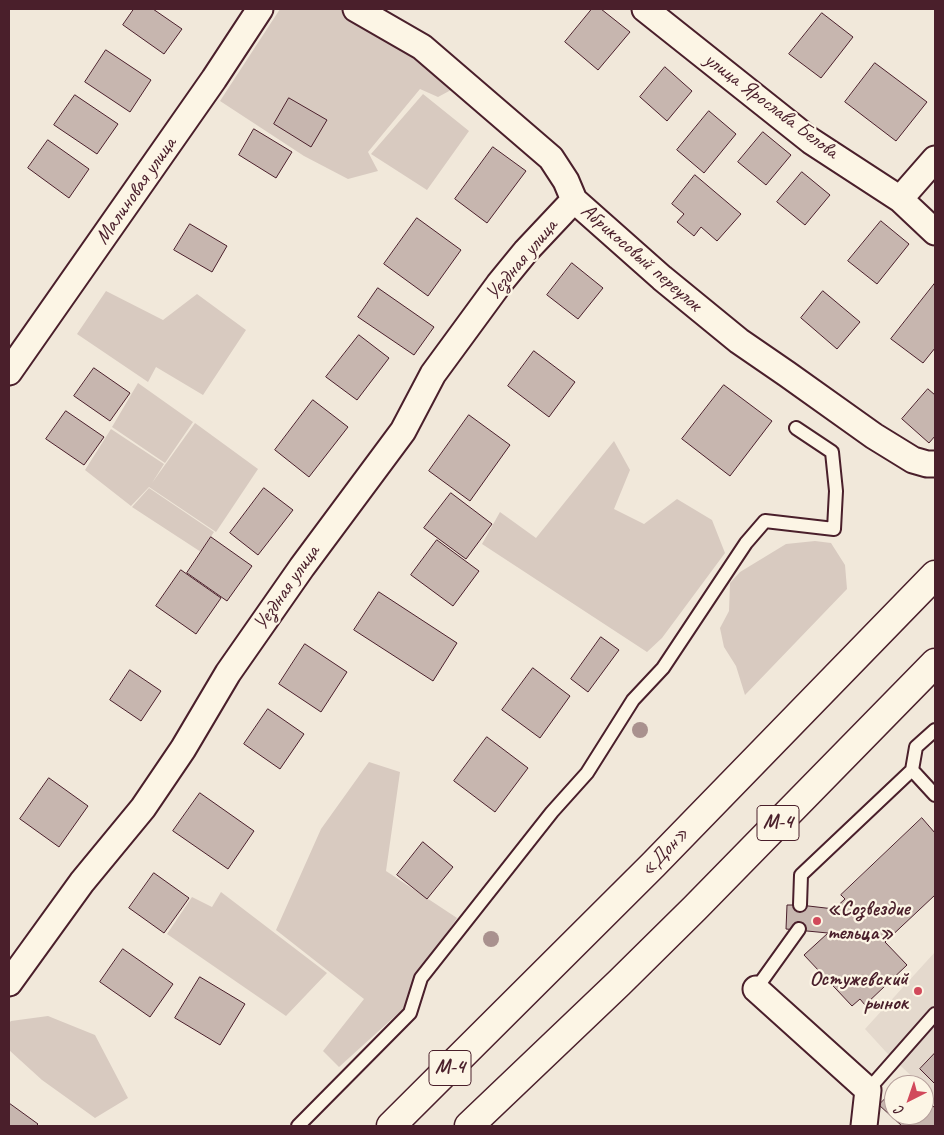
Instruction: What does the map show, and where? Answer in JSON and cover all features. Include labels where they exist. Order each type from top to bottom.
[{"type":"highway","name":"«Дон»","points":[[391,1126],[653,865],[935,575]]},
{"type":"highway","name":"М-4","points":[[469,1126],[488,1117],[935,663]]},
{"type":"street","name":"Малиновая улица","points":[[9,372],[214,79],[260,9]]},
{"type":"street","name":"Абрикосовый переулок","points":[[356,9],[422,47],[551,158],[566,181],[574,200],[662,278],[739,341],[874,436],[912,460],[935,464]]},
{"type":"street","name":"улица Ярослава Белова","points":[[645,9],[811,141],[900,199],[935,232]]},
{"type":"street","points":[[900,199],[935,159]]},
{"type":"street","name":"Уездная улица","points":[[9,983],[82,882],[143,808],[183,749],[228,673],[302,567],[403,431],[433,374],[499,284],[526,251],[574,200]]},
{"type":"street","points":[[756,989],[868,1090],[864,1126]]},
{"type":"lane","points":[[298,1126],[410,1013],[421,978],[552,812],[587,773],[633,700],[663,668],[746,543],[765,521],[834,529],[836,491],[832,452],[796,428]]},
{"type":"lane","points":[[800,905],[801,875],[912,770],[916,747],[935,730]]},
{"type":"lane","points":[[912,770],[935,795]]},
{"type":"lane","points":[[756,989],[799,930]]},
{"type":"lane","points":[[868,1090],[935,1014]]},
{"type":"shaded area","points":[[280,9],[340,9],[418,54],[451,90],[438,97],[420,89],[368,152],[378,171],[348,179],[304,156],[220,101]]},
{"type":"shaded area","points":[[423,94],[469,131],[427,190],[371,154]]},
{"type":"shaded area","points":[[106,291],[163,320],[197,294],[246,330],[203,395],[156,367],[148,382],[77,334]]},
{"type":"shaded area","points":[[138,383],[193,422],[165,463],[112,427]]},
{"type":"shaded area","points":[[195,423],[258,469],[216,532],[149,487],[131,506],[85,470],[111,429],[164,464],[152,483]]},
{"type":"shaded area","points":[[614,441],[630,470],[614,509],[644,524],[677,499],[712,520],[725,553],[662,638],[647,652],[482,544],[500,512],[536,538]]},
{"type":"shaded area","points":[[149,488],[214,532],[201,552],[132,507]]},
{"type":"shaded area","points":[[815,541],[831,543],[845,565],[847,589],[745,695],[736,666],[724,647],[720,628],[729,611],[730,583],[740,572],[786,544]]},
{"type":"shaded area","points":[[369,762],[400,772],[386,871],[457,918],[412,984],[404,1008],[339,1067],[323,1051],[364,999],[276,930],[321,829]]},
{"type":"shaded area","points":[[221,892],[327,973],[286,1016],[167,934],[192,897],[212,907]]},
{"type":"shaded area","name":"Остужевский рынок","points":[[935,952],[935,1098],[934,1075],[910,1075],[865,1029]]},
{"type":"shaded area","points":[[48,1016],[95,1035],[128,1098],[95,1118],[42,1080],[9,1050],[9,1023],[11,1021]]},
{"type":"building","points":[[134,9],[153,9],[182,29],[164,54],[123,25]]},
{"type":"building","points":[[592,9],[601,9],[630,32],[598,70],[565,42]]},
{"type":"building","points":[[822,13],[853,37],[821,78],[789,54]]},
{"type":"building","points":[[106,50],[151,80],[130,112],[85,82]]},
{"type":"building","points":[[875,63],[927,102],[896,141],[845,102]]},
{"type":"building","points":[[665,67],[692,91],[667,121],[640,97]]},
{"type":"building","points":[[75,95],[118,124],[97,154],[54,125]]},
{"type":"building","points":[[289,98],[327,120],[311,147],[274,124]]},
{"type":"building","points":[[709,111],[736,134],[704,173],[677,150]]},
{"type":"building","points":[[254,129],[292,152],[276,178],[239,155]]},
{"type":"building","points":[[763,132],[791,155],[766,185],[738,162]]},
{"type":"building","points":[[48,140],[89,169],[69,198],[28,168]]},
{"type":"building","points":[[493,147],[526,171],[487,223],[455,199]]},
{"type":"building","points":[[802,172],[830,195],[805,225],[777,202]]},
{"type":"building","points":[[695,175],[741,214],[717,241],[701,227],[694,236],[677,222],[684,214],[672,204]]},
{"type":"building","points":[[417,218],[461,250],[428,296],[384,264]]},
{"type":"building","points":[[881,221],[909,244],[877,284],[848,261]]},
{"type":"building","points":[[190,224],[227,246],[212,272],[174,250]]},
{"type":"building","points":[[572,263],[603,288],[578,319],[547,295]]},
{"type":"building","points":[[935,283],[935,348],[923,363],[891,339]]},
{"type":"building","points":[[378,288],[434,327],[414,355],[358,317]]},
{"type":"building","points":[[823,291],[860,322],[837,349],[801,318]]},
{"type":"building","points":[[359,335],[389,358],[357,400],[326,377]]},
{"type":"building","points":[[534,351],[575,382],[549,417],[508,386]]},
{"type":"building","points":[[94,368],[130,393],[110,421],[74,396]]},
{"type":"building","points":[[724,385],[772,421],[730,476],[682,439]]},
{"type":"building","points":[[928,389],[935,395],[935,436],[929,443],[902,419]]},
{"type":"building","points":[[313,400],[348,427],[309,477],[275,450]]},
{"type":"building","points":[[66,411],[104,437],[84,465],[46,439]]},
{"type":"building","points":[[469,415],[510,445],[470,501],[429,471]]},
{"type":"building","points":[[264,488],[293,510],[258,555],[230,533]]},
{"type":"building","points":[[451,493],[492,524],[466,559],[424,528]]},
{"type":"building","points":[[211,537],[252,566],[227,601],[187,573]]},
{"type":"building","points":[[437,540],[479,571],[453,606],[411,575]]},
{"type":"building","points":[[181,570],[221,598],[196,634],[156,606]]},
{"type":"building","points":[[379,592],[457,643],[433,681],[354,630]]},
{"type":"building","points":[[601,637],[619,650],[588,692],[571,679]]},
{"type":"building","points":[[305,644],[347,672],[321,712],[279,684]]},
{"type":"building","points":[[533,668],[570,696],[540,738],[502,710]]},
{"type":"building","points":[[130,670],[161,691],[141,721],[110,700]]},
{"type":"building","points":[[268,709],[304,734],[280,769],[244,744]]},
{"type":"building","points":[[487,737],[528,768],[495,812],[454,781]]},
{"type":"building","points":[[49,778],[88,806],[59,847],[20,819]]},
{"type":"building","points":[[200,793],[254,831],[228,869],[173,831]]},
{"type":"building","points":[[922,818],[935,833],[935,895],[885,942],[907,965],[865,1005],[860,999],[852,1006],[804,955],[828,933],[786,929],[787,905],[834,909],[845,899],[841,895]]},
{"type":"building","points":[[423,842],[453,867],[427,899],[397,875]]},
{"type":"building","points":[[154,873],[189,898],[164,933],[129,908]]},
{"type":"building","points":[[123,949],[173,984],[150,1017],[100,982]]},
{"type":"building","points":[[200,977],[245,1004],[220,1045],[175,1018]]},
{"type":"building","points":[[935,1053],[935,1084],[934,1075],[926,1075],[920,1069]]},
{"type":"building","points":[[884,1100],[884,1110],[879,1105]]},
{"type":"building","points":[[9,1103],[38,1124],[36,1126],[9,1126]]},
{"type":"building","points":[[935,1108],[935,1126],[902,1126],[934,1125]]},
{"type":"place","name":"«Созвездие тельца»","points":[[817,921]]},
{"type":"place","name":"Остужевский рынок","points":[[918,991]]}]
